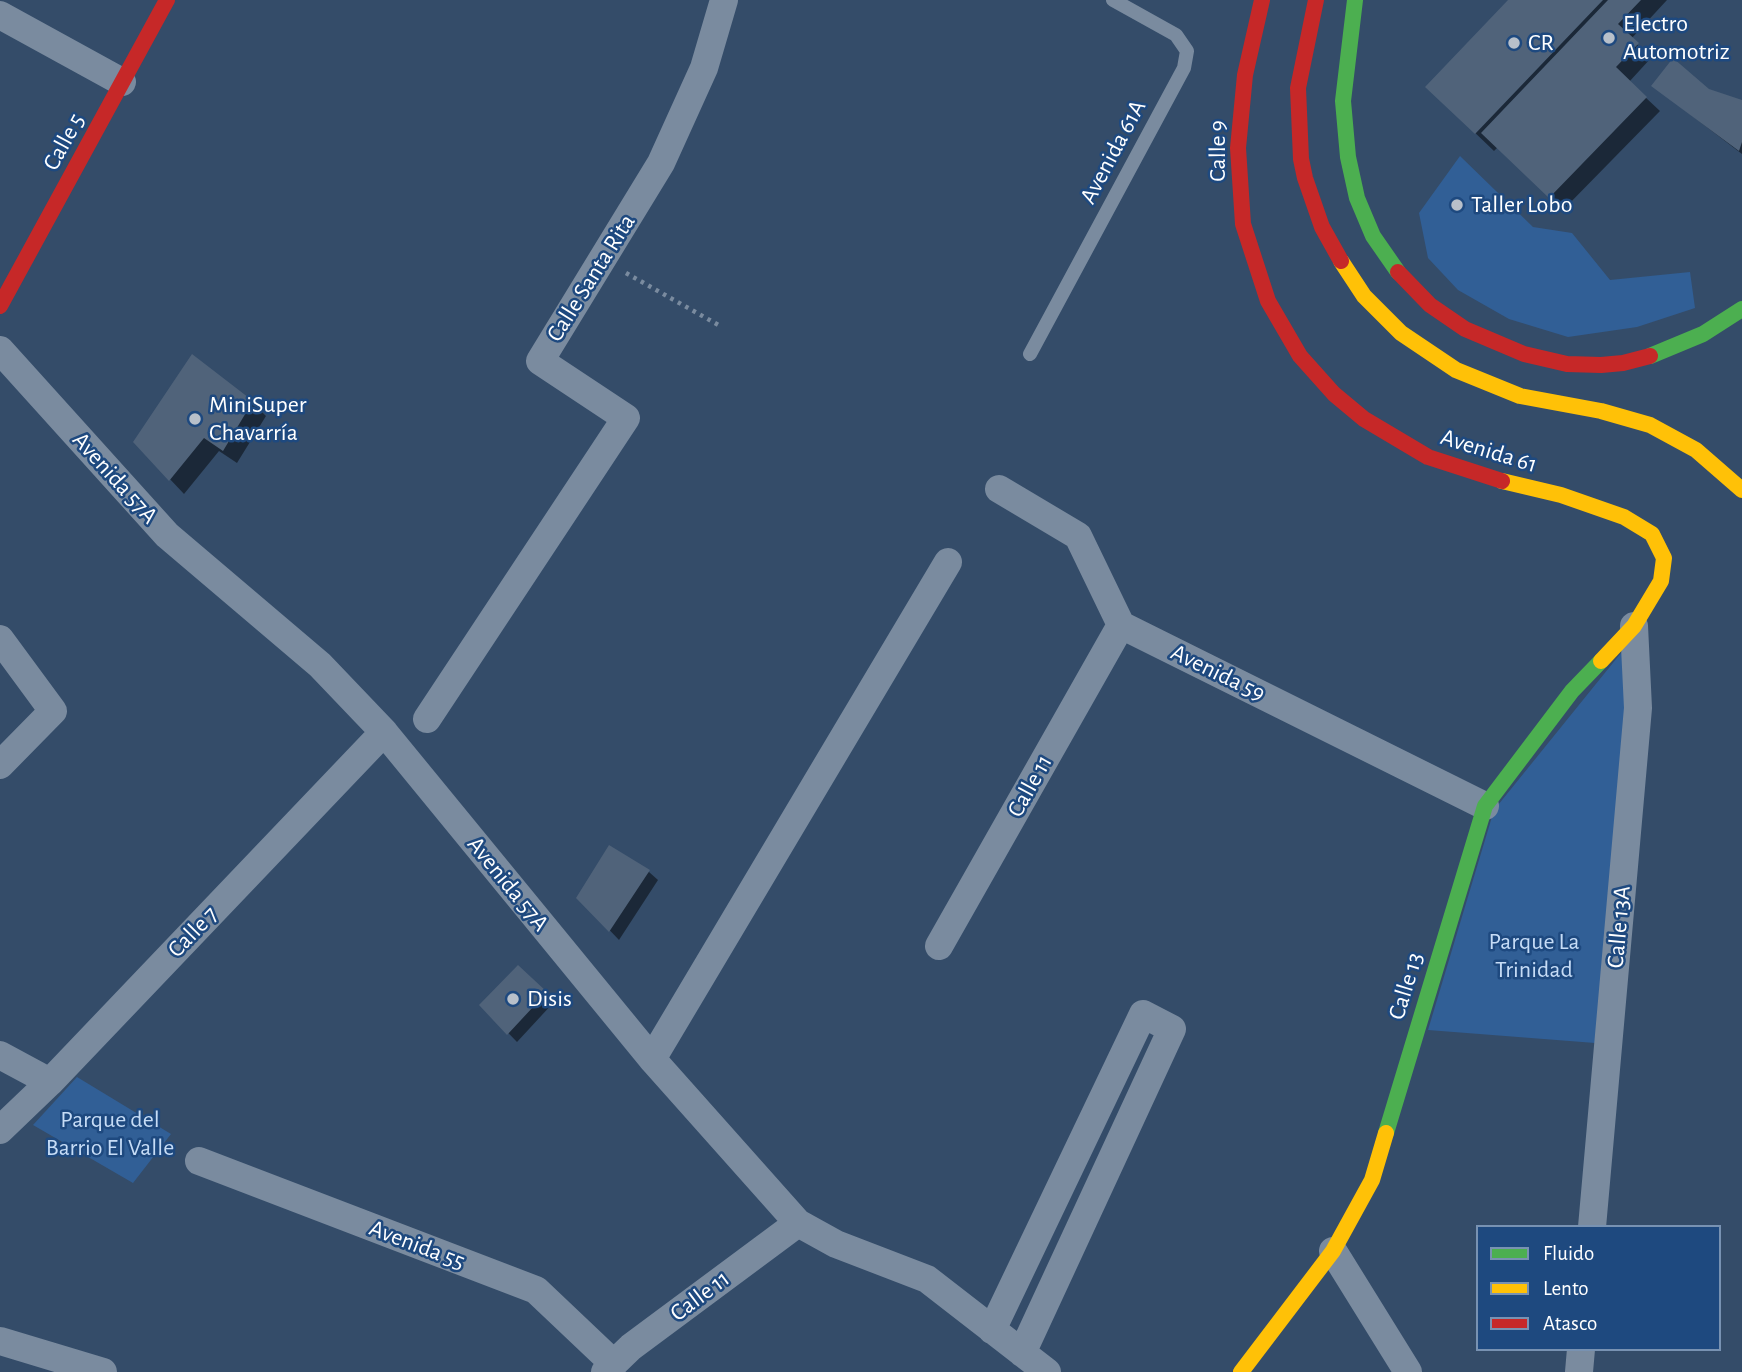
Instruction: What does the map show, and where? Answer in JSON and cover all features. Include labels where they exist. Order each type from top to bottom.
[{"type":"main road","name":"Calle 5","points":[[0,306],[167,0]]},
{"type":"main road","name":"Calle 9","points":[[1262,0],[1245,75],[1238,148],[1243,224],[1268,301]]},
{"type":"main road","points":[[1300,0],[1298,88],[1301,159],[1305,178],[1322,228],[1352,278],[1375,307],[1401,332],[1456,370],[1505,391],[1559,405],[1627,416],[1650,425],[1696,450],[1742,490]]},
{"type":"main road","points":[[1298,88],[1316,0]]},
{"type":"main road","points":[[1355,0],[1343,101],[1345,137],[1352,177],[1366,222],[1380,248],[1404,281],[1430,305],[1465,329],[1503,346],[1544,359],[1591,365],[1623,363],[1663,352],[1703,334],[1742,309]]},
{"type":"main road","name":"Avenida 61","points":[[1268,301],[1300,356],[1334,394],[1364,419],[1427,457],[1496,480],[1561,495],[1624,517],[1652,534],[1664,558],[1661,582],[1634,626]]},
{"type":"main road","name":"Calle 13","points":[[1241,1372],[1333,1251],[1371,1180],[1485,806],[1573,691],[1634,626]]},
{"type":"street","name":"Calle Santa Rita","points":[[427,719],[626,418],[540,361],[661,163],[704,68],[724,0]]},
{"type":"street","points":[[0,15],[122,82]]},
{"type":"street","name":"Avenida 57A","points":[[0,350],[167,535],[320,665],[384,732],[652,1059],[798,1223],[836,1244],[927,1279],[1047,1372]]},
{"type":"street","points":[[999,489],[1078,536],[1121,625]]},
{"type":"street","points":[[652,1059],[948,562]]},
{"type":"street","name":"Avenida 59","points":[[1121,625],[1485,806]]},
{"type":"street","name":"Calle 11","points":[[939,946],[1121,625]]},
{"type":"street","name":"Calle 13A","points":[[1592,1225],[1638,708],[1634,626]]},
{"type":"street","points":[[0,639],[53,711],[0,765]]},
{"type":"street","name":"Calle 7","points":[[0,1130],[50,1082],[384,732]]},
{"type":"street","points":[[992,1330],[1143,1014],[1172,1028],[1022,1353]]},
{"type":"street","points":[[0,1055],[50,1082]]},
{"type":"street","name":"Avenida 55","points":[[199,1161],[536,1290],[609,1368]]},
{"type":"street","name":"Calle 11","points":[[609,1368],[631,1347],[798,1223]]},
{"type":"street","points":[[1333,1251],[1408,1372]]},
{"type":"street","points":[[0,1341],[103,1372]]},
{"type":"street","points":[[1579,1372],[1581,1351]]},
{"type":"lane","name":"Avenida 61A","points":[[1030,354],[1184,68],[1187,51],[1176,35],[1113,0]]},
{"type":"path","points":[[603,260],[722,327]]},
{"type":"green space","points":[[1460,156],[1533,227],[1572,233],[1610,280],[1690,272],[1695,308],[1637,327],[1568,337],[1509,319],[1458,290],[1428,258],[1419,213]]},
{"type":"green space","name":"Parque La Trinidad","points":[[1625,648],[1625,728],[1608,1044],[1428,1030],[1494,810]]},
{"type":"green space","name":"Parque del Barrio El Valle","points":[[77,1077],[171,1134],[133,1183],[33,1125]]},
{"type":"building","name":"CR","points":[[1508,0],[1603,0],[1475,134],[1425,87]]},
{"type":"building","points":[[1608,0],[1641,0],[1618,24],[1639,43],[1616,67],[1647,97],[1549,198],[1481,133]]},
{"type":"building","points":[[1673,58],[1709,89],[1742,100],[1742,142],[1739,151],[1651,86]]},
{"type":"building","name":"MiniSuper Chavarría","points":[[192,354],[253,401],[223,451],[204,438],[169,481],[133,442]]},
{"type":"building","points":[[609,845],[650,870],[609,932],[576,898]]},
{"type":"building","name":"Disis","points":[[518,965],[547,992],[507,1035],[479,1005]]},
{"type":"traffic: fast","points":[[1355,0],[1343,101],[1348,157],[1357,198],[1373,236],[1398,272]]},
{"type":"traffic: fast","points":[[1650,356],[1703,334],[1742,309]]},
{"type":"traffic: fast","points":[[1386,1133],[1485,806],[1572,691],[1601,661]]},
{"type":"traffic: slow","points":[[1341,261],[1364,296],[1401,333],[1456,370],[1520,396],[1601,411],[1650,425],[1696,450],[1742,490]]},
{"type":"traffic: slow","points":[[1502,481],[1561,495],[1624,517],[1652,534],[1664,558],[1661,581],[1634,626],[1601,661]]},
{"type":"traffic: slow","points":[[1241,1372],[1333,1251],[1372,1180],[1386,1133]]},
{"type":"traffic: jam","points":[[0,306],[167,0]]},
{"type":"traffic: jam","points":[[1262,0],[1245,75],[1238,148],[1243,224],[1268,301],[1300,356],[1334,394],[1364,419],[1428,457],[1502,481]]},
{"type":"traffic: jam","points":[[1316,0],[1298,88],[1301,159],[1322,227],[1341,261]]},
{"type":"traffic: jam","points":[[1398,272],[1430,305],[1465,329],[1524,354],[1567,364],[1601,365],[1650,356]]},
{"type":"place","name":"Electro Automotriz","points":[[1609,38]]},
{"type":"place","name":"CR","points":[[1514,43]]},
{"type":"place","name":"Taller Lobo","points":[[1457,205]]},
{"type":"place","name":"MiniSuper Chavarría","points":[[195,419]]},
{"type":"place","name":"Disis","points":[[513,999]]}]
